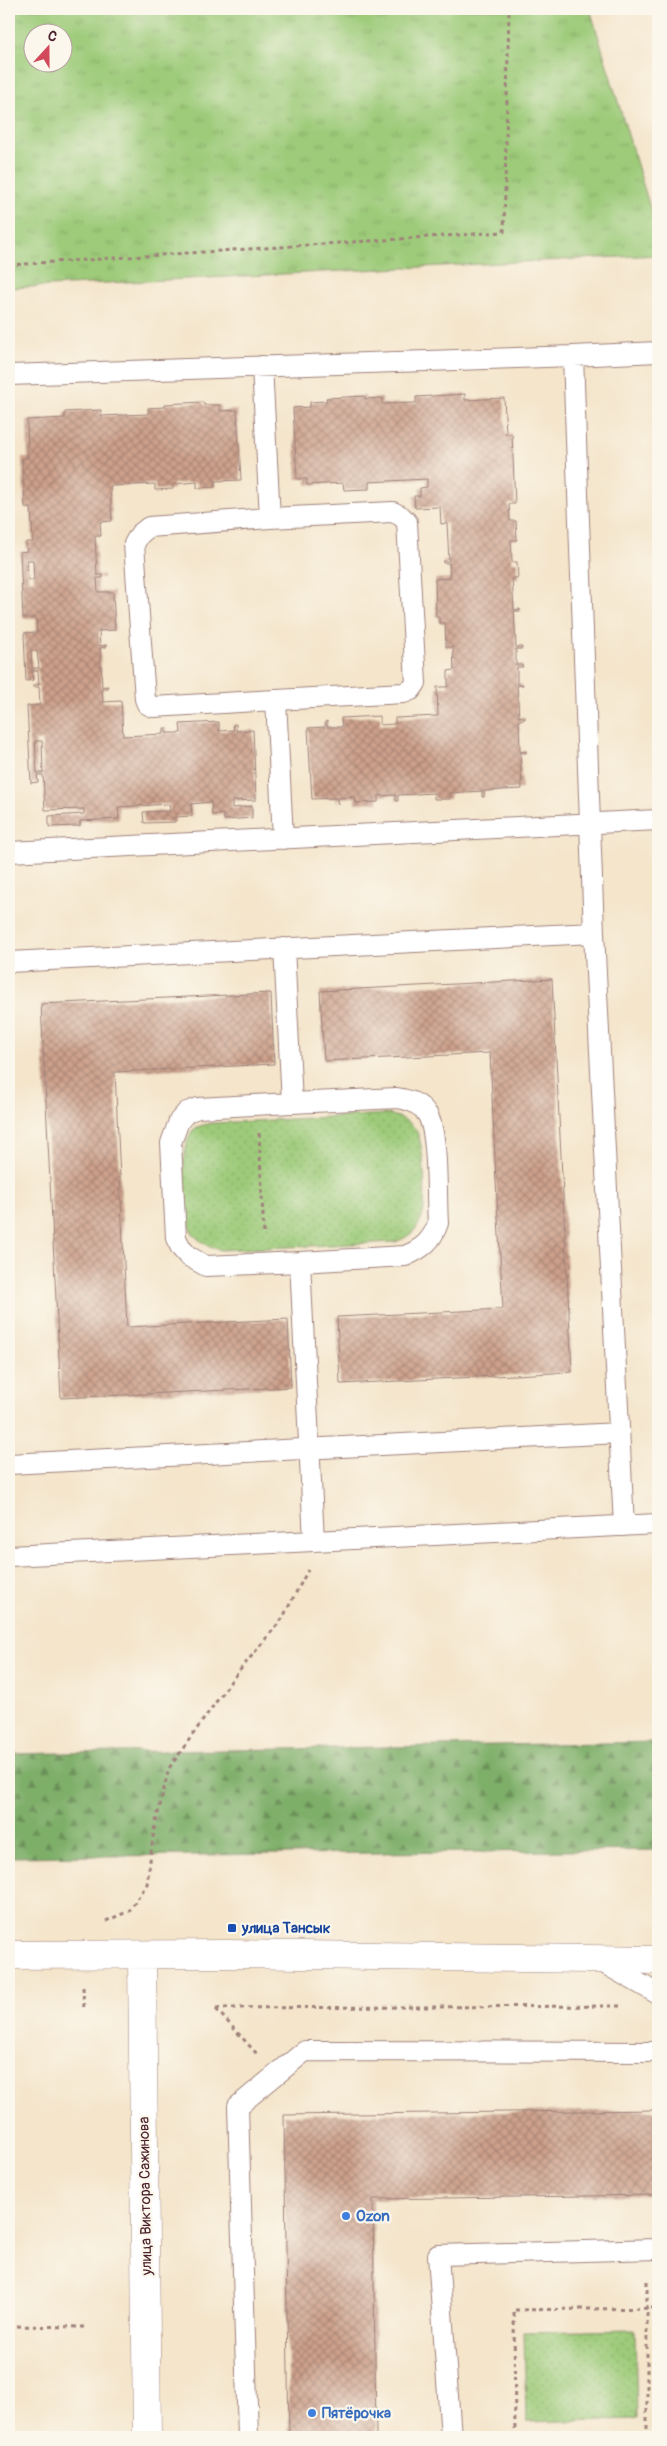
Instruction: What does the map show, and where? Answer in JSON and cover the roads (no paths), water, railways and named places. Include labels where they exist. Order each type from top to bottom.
[{"type":"street","points":[[9,1955],[228,1954],[658,1960]]},
{"type":"street","name":"улица Виктора Сажинова","points":[[142,1955],[147,2437]]},
{"type":"lane","points":[[9,375],[658,352]]},
{"type":"lane","points":[[573,356],[594,933],[624,1526]]},
{"type":"lane","points":[[262,366],[270,518]]},
{"type":"lane","points":[[393,512],[407,522],[416,683],[411,690],[404,694],[153,707],[147,704],[145,699],[134,544],[140,534],[149,527],[270,518],[393,512]]},
{"type":"lane","points":[[276,700],[283,839]]},
{"type":"lane","points":[[9,852],[658,820]]},
{"type":"lane","points":[[9,962],[594,933]]},
{"type":"lane","points":[[284,948],[292,1103]]},
{"type":"lane","points":[[397,1098],[410,1100],[420,1106],[427,1115],[433,1130],[438,1223],[427,1244],[418,1251],[405,1256],[266,1264],[206,1266],[188,1256],[176,1238],[171,1143],[174,1128],[187,1112],[198,1108],[292,1103],[397,1098]]},
{"type":"lane","points":[[300,1262],[314,1541]]},
{"type":"lane","points":[[9,1464],[619,1433]]},
{"type":"lane","points":[[9,1556],[658,1524]]},
{"type":"lane","points":[[598,1960],[658,1994]]},
{"type":"lane","points":[[248,2437],[238,2106],[305,2051],[658,2052]]},
{"type":"lane","points":[[451,2437],[438,2255],[653,2249]]},
{"type":"place","name":"улица Тансык","points":[[232,1928]]},
{"type":"place","name":"Ozon","points":[[346,2216]]},
{"type":"place","name":"Пятёрочка","points":[[312,2413]]}]
